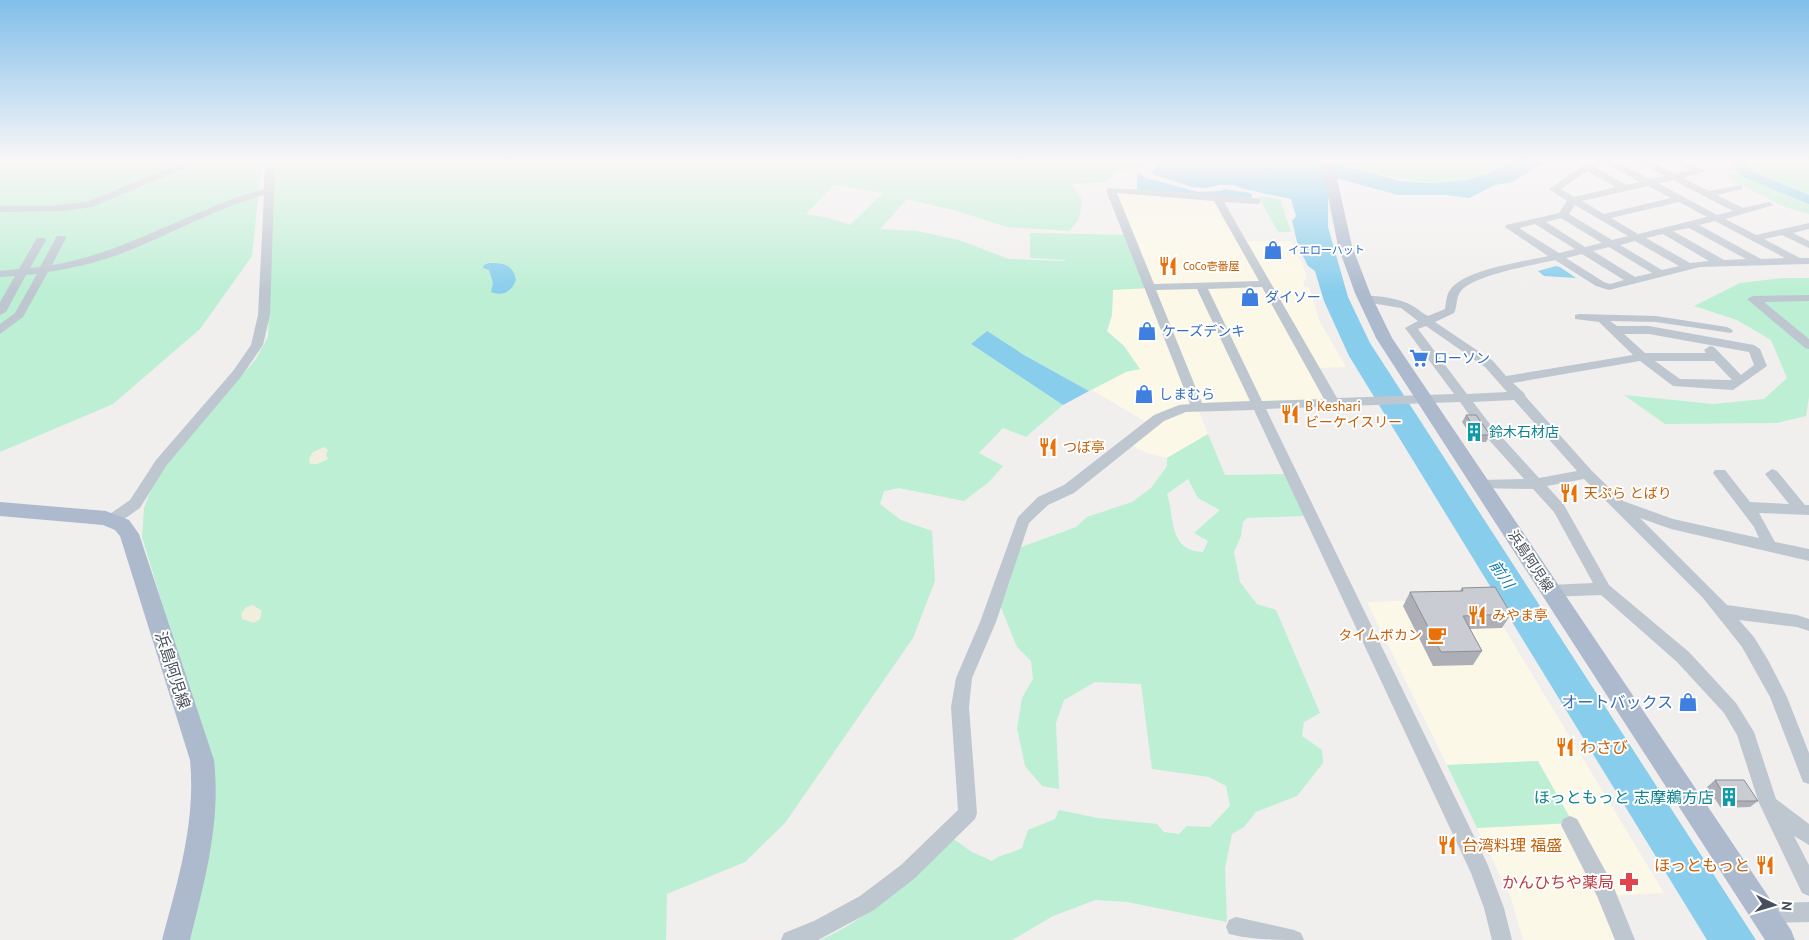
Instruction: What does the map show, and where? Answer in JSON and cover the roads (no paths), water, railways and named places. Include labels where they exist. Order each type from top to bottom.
[{"type":"main road","name":"浜島阿児線","points":[[1336,205],[1337,215],[1364,299],[1419,399],[1480,485],[1781,940]]},
{"type":"main road","points":[[0,510],[112,520]]},
{"type":"main road","name":"浜島阿児線","points":[[112,520],[122,526],[129,534],[202,760],[204,775],[202,826],[176,940]]},
{"type":"street","points":[[0,209],[74,205]]},
{"type":"street","points":[[0,274],[23,273],[71,266],[118,252],[224,205]]},
{"type":"street","points":[[112,520],[135,504],[161,463],[252,355],[261,336],[264,314],[269,205]]},
{"type":"street","points":[[1117,205],[1152,287],[1197,406]]},
{"type":"street","points":[[1221,205],[1332,402]]},
{"type":"street","points":[[1570,205],[1563,215],[1510,227],[1555,257],[1600,284],[1609,287],[1688,267],[1720,263],[1804,262]]},
{"type":"street","points":[[1582,205],[1688,267]]},
{"type":"street","points":[[1603,217],[1655,205]]},
{"type":"street","points":[[1691,205],[1804,262]]},
{"type":"street","points":[[1728,205],[1741,212]]},
{"type":"street","points":[[1769,205],[1494,271],[1468,281],[1454,292],[1450,311],[1412,328],[1484,427],[1558,509],[1604,589],[1683,656],[1730,708],[1745,732],[1768,803],[1809,886]]},
{"type":"street","points":[[1563,215],[1661,274]]},
{"type":"street","points":[[1537,221],[1633,281]]},
{"type":"street","points":[[1690,224],[1759,262]]},
{"type":"street","points":[[1756,238],[1809,226]]},
{"type":"street","points":[[1665,231],[1720,263]]},
{"type":"street","points":[[1784,232],[1809,245]]},
{"type":"street","points":[[0,330],[22,311],[61,238]]},
{"type":"street","points":[[0,312],[41,240]]},
{"type":"street","points":[[1152,287],[1265,284]]},
{"type":"street","points":[[1201,286],[1480,870],[1494,908],[1502,940]]},
{"type":"street","points":[[1809,298],[1753,299],[1809,345]]},
{"type":"street","points":[[1364,299],[1394,302],[1430,321],[1490,364],[1587,474],[1686,571],[1748,642],[1762,665],[1778,697],[1809,776]]},
{"type":"street","points":[[1579,317],[1656,319],[1727,331]]},
{"type":"street","points":[[1603,319],[1613,330],[1642,357],[1677,383],[1733,386],[1761,366],[1754,349],[1648,330],[1613,330]]},
{"type":"street","points":[[1699,339],[1740,381]]},
{"type":"street","points":[[1505,380],[1642,357],[1716,357]]},
{"type":"street","points":[[791,940],[824,929],[870,903],[911,871],[968,813],[960,707],[964,678],[988,622],[1023,521],[1043,501],[1069,490],[1158,418],[1175,410],[1197,406],[1520,396]]},
{"type":"street","points":[[1480,485],[1534,484],[1587,474]]},
{"type":"street","points":[[1720,474],[1760,525],[1770,547]]},
{"type":"street","points":[[1772,474],[1805,510]]},
{"type":"street","points":[[1614,502],[1671,524],[1809,555]]},
{"type":"street","points":[[1746,507],[1805,510]]},
{"type":"street","points":[[1550,591],[1604,589]]},
{"type":"street","points":[[1722,611],[1797,621],[1809,625]]},
{"type":"street","points":[[1768,803],[1809,836]]},
{"type":"street","points":[[1570,825],[1605,890],[1625,940]]},
{"type":"street","points":[[1764,913],[1809,912]]},
{"type":"street","points":[[1236,927],[1294,940]]},
{"type":"water","name":"前川","points":[[1293,205],[1328,205],[1328,227],[1348,297],[1370,343],[1756,940],[1707,940],[1349,356],[1324,301],[1315,271],[1308,266],[1298,246],[1292,221],[1296,216]]},
{"type":"water","points":[[489,263],[503,264],[510,268],[515,275],[516,280],[507,292],[499,294],[491,292],[493,283],[489,270],[483,268],[484,265]]},
{"type":"water","points":[[1556,266],[1576,278],[1544,276],[1538,271]]},
{"type":"water","points":[[987,331],[1024,355],[1089,391],[1063,405],[971,344]]},
{"type":"place","name":"イエローハット","points":[[1273,250]]},
{"type":"place","name":"CoCo壱番屋","points":[[1168,266]]},
{"type":"place","name":"ダイソー","points":[[1250,297]]},
{"type":"place","name":"ケーズデンキ","points":[[1147,331]]},
{"type":"place","name":"ローソン","points":[[1419,358]]},
{"type":"place","name":"しまむら","points":[[1144,394]]},
{"type":"place","name":"B Keshari ビーケイスリー","points":[[1290,414]]},
{"type":"place","name":"鈴木石材店","points":[[1474,432]]},
{"type":"place","name":"つぼ亭","points":[[1048,447]]},
{"type":"place","name":"天ぷら とばり","points":[[1569,493]]},
{"type":"place","name":"みやま亭","points":[[1477,615]]},
{"type":"place","name":"タイムボカン","points":[[1437,635]]},
{"type":"place","name":"オートバックス","points":[[1688,702]]},
{"type":"place","name":"わさび","points":[[1565,747]]},
{"type":"place","name":"ほっともっと 志摩鵜方店","points":[[1729,797]]},
{"type":"place","name":"台湾料理 福盛","points":[[1447,845]]},
{"type":"place","name":"ほっともっと","points":[[1765,865]]},
{"type":"place","name":"かんひちや薬局","points":[[1629,882]]}]
